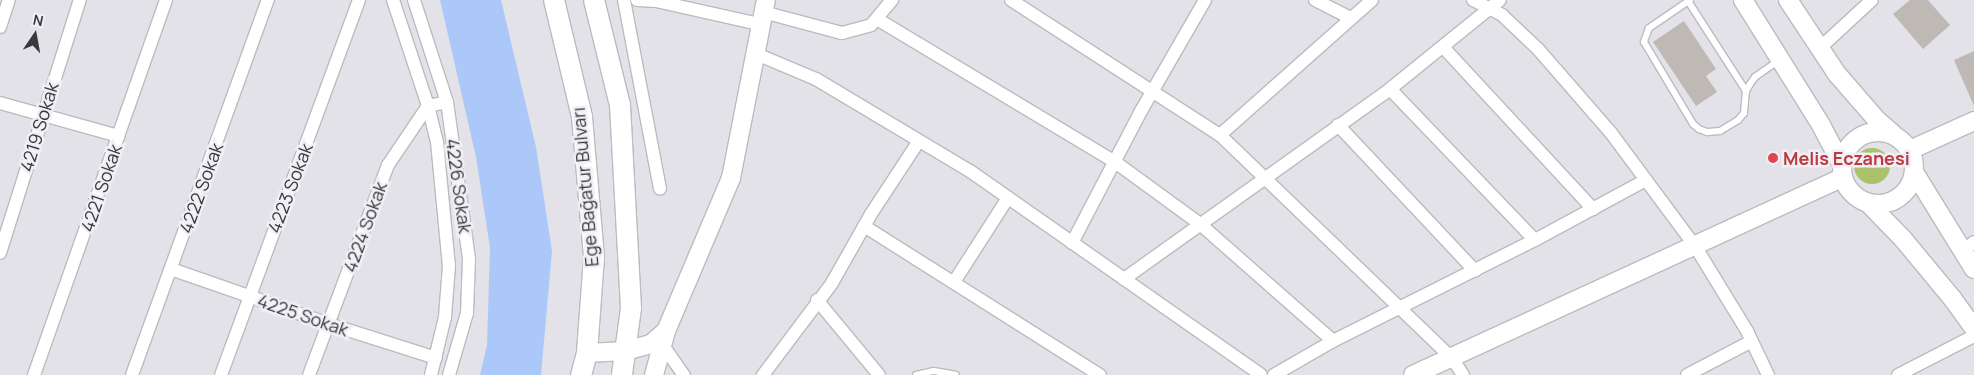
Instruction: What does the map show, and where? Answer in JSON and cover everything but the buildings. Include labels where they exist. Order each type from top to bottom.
[{"type":"main road","name":"Ege Bağatur Bulvarı","points":[[554,0],[582,116],[594,257],[586,353],[581,375]]},
{"type":"main road","name":"Ege Bağatur Bulvarı","points":[[594,0],[620,104],[631,308],[622,375]]},
{"type":"main road","points":[[1743,0],[1821,125],[1848,188],[1857,197],[1868,203],[1909,246],[1974,328]]},
{"type":"main road","points":[[1788,0],[1821,47],[1837,74],[1893,134],[1902,140],[1910,150],[1914,160],[1911,184],[1903,194],[1887,202],[1868,203]]},
{"type":"main road","points":[[654,375],[664,338],[731,178],[763,12]]},
{"type":"main road","points":[[1910,150],[1974,121]]},
{"type":"main road","points":[[1842,171],[1847,148],[1859,136],[1870,132],[1893,134]]},
{"type":"main road","points":[[1413,375],[1695,246],[1842,171]]},
{"type":"main road","points":[[1914,172],[1968,247],[1974,269]]},
{"type":"main road","points":[[586,353],[625,351],[651,344],[664,338]]},
{"type":"street","points":[[0,27],[9,0]]},
{"type":"street","name":"4219 Sokak","points":[[0,254],[80,0]]},
{"type":"street","name":"4221 Sokak","points":[[34,375],[166,0]]},
{"type":"street","name":"4222 Sokak","points":[[132,375],[268,0]]},
{"type":"street","name":"4223 Sokak","points":[[220,375],[359,0]]},
{"type":"street","points":[[393,0],[428,106],[437,142],[449,266],[446,317],[431,375]]},
{"type":"street","name":"4226 Sokak","points":[[414,0],[447,102],[469,258],[467,313],[449,375]]},
{"type":"street","points":[[624,0],[660,189]]},
{"type":"street","points":[[638,0],[763,12],[842,33],[871,25],[892,0]]},
{"type":"street","points":[[1012,0],[1220,135],[1399,310],[1452,358],[1463,375]]},
{"type":"street","points":[[1072,243],[1152,92],[1205,0]]},
{"type":"street","points":[[1315,0],[1350,18]]},
{"type":"street","points":[[1220,135],[1372,0]]},
{"type":"street","points":[[1473,0],[1502,14],[1538,49],[1611,133],[1695,246],[1752,341],[1768,375]]},
{"type":"street","points":[[1124,279],[1390,89],[1500,0]]},
{"type":"street","points":[[1821,47],[1872,0]]},
{"type":"street","points":[[876,19],[1115,162],[1200,224],[1332,342]]},
{"type":"street","points":[[1443,47],[1593,209]]},
{"type":"street","points":[[754,54],[816,79],[970,171],[1261,375]]},
{"type":"street","points":[[1390,89],[1535,240]]},
{"type":"street","points":[[428,106],[447,102]]},
{"type":"street","points":[[0,103],[118,136]]},
{"type":"street","name":"4224 Sokak","points":[[310,375],[388,165],[428,106]]},
{"type":"street","points":[[1338,125],[1475,271]]},
{"type":"street","points":[[763,375],[817,300],[832,283],[864,226],[919,141]]},
{"type":"street","points":[[1274,375],[1332,342],[1475,271],[1646,180]]},
{"type":"street","points":[[954,282],[1008,198]]},
{"type":"street","points":[[864,226],[1100,375]]},
{"type":"street","name":"4225 Sokak","points":[[171,269],[328,324],[436,358]]},
{"type":"street","points":[[817,300],[879,375]]},
{"type":"street","points":[[1898,375],[1974,336]]},
{"type":"street","points":[[664,338],[684,375]]},
{"type":"street","points":[[1687,375],[1752,341]]},
{"type":"lane","points":[[1746,90],[1689,1],[1649,28],[1644,42],[1693,124],[1707,132],[1720,131],[1738,120],[1744,113],[1746,90],[1755,77],[1780,59]]},
{"type":"lane","points":[[916,375],[934,371],[956,375]]},
{"type":"green space","points":[[1872,148],[1879,149],[1885,153],[1889,159],[1889,173],[1885,179],[1879,183],[1872,184],[1865,183],[1859,179],[1855,173],[1854,166],[1855,159],[1859,153],[1865,149]]},
{"type":"water","points":[[440,0],[501,0],[536,147],[552,251],[541,375],[480,375],[487,345],[490,248],[476,157]]},
{"type":"place","name":"Melis Eczanesi","points":[[1773,158]]}]
